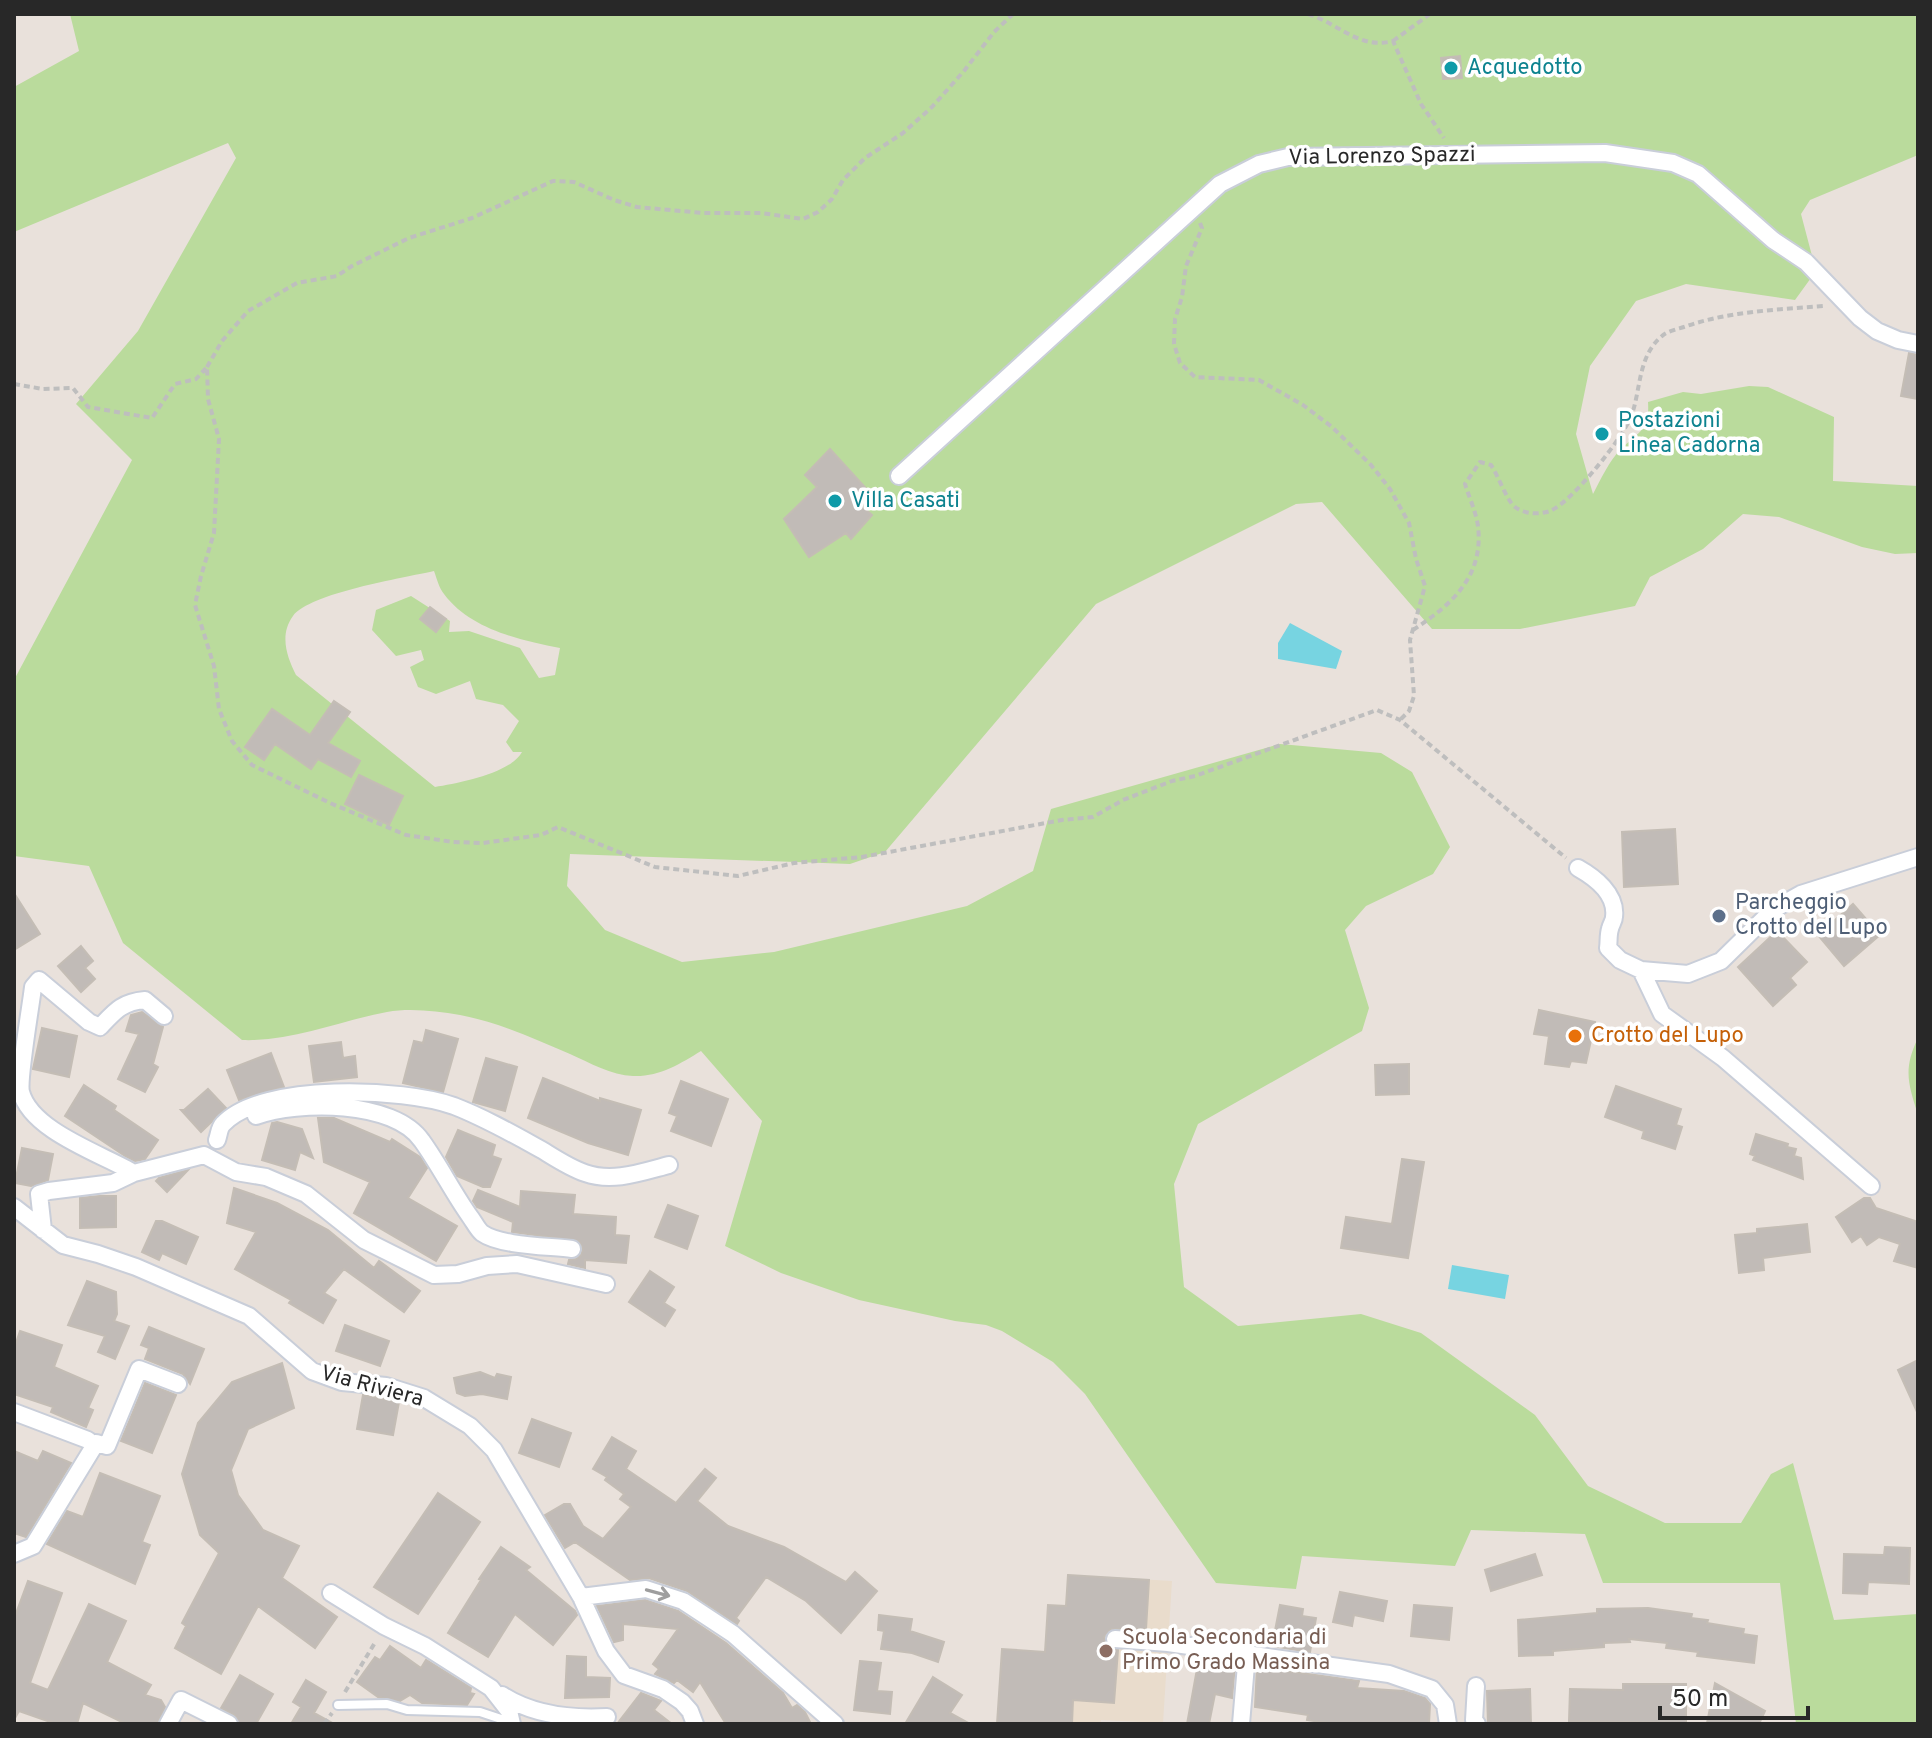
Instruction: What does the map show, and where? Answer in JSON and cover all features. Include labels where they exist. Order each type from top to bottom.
[{"type":"street","name":"Via Lorenzo Spazzi","points":[[899,476],[1220,184],[1259,164],[1288,157],[1605,153],[1673,163],[1698,174],[1773,240],[1806,262],[1845,304],[1877,331],[1918,344]]},
{"type":"street","points":[[1578,868],[1594,877],[1613,904],[1615,916],[1608,948],[1620,960],[1641,970],[1688,974],[1721,961],[1774,909],[1801,894],[1918,857]]},
{"type":"street","points":[[1641,970],[1662,1014],[1723,1058],[1871,1186]]},
{"type":"street","points":[[134,1173],[60,1135],[31,1111],[21,1091],[33,987],[39,980],[89,1022],[100,1027],[121,1004],[132,1001],[145,1000],[164,1016]]},
{"type":"street","points":[[217,1140],[221,1125],[239,1112],[268,1100],[315,1094],[399,1094],[451,1105],[487,1120],[585,1173],[623,1177],[669,1165]]},
{"type":"street","points":[[43,1230],[39,1194],[113,1183],[134,1173],[204,1155],[217,1140],[246,1120],[271,1111],[358,1108],[400,1121],[416,1132],[482,1233],[503,1241],[572,1249]]},
{"type":"street","points":[[204,1155],[236,1172],[266,1177],[306,1194],[364,1240],[434,1275],[517,1264],[606,1284]]},
{"type":"street","name":"Via Riviera","points":[[14,1207],[63,1245],[136,1267],[249,1316],[312,1371],[342,1382],[386,1386],[424,1398],[470,1426],[494,1450],[581,1597],[606,1651],[624,1675],[663,1689],[682,1702],[695,1724]]},
{"type":"street","points":[[14,1554],[33,1546],[96,1443],[107,1446],[139,1369],[178,1384]]},
{"type":"street","points":[[14,1412],[88,1440]]},
{"type":"street","points":[[581,1597],[646,1589],[683,1601],[733,1634],[835,1724]]},
{"type":"street","points":[[331,1593],[384,1626],[425,1646],[522,1708],[559,1715],[607,1717]]},
{"type":"street","points":[[1115,1639],[1247,1653],[1389,1674],[1432,1689],[1445,1705],[1448,1724]]},
{"type":"street","points":[[1241,1724],[1247,1653]]},
{"type":"street","points":[[1476,1686],[1474,1720],[1477,1724]]},
{"type":"street","points":[[491,1688],[509,1711],[512,1723]]},
{"type":"street","points":[[168,1724],[181,1700],[229,1724]]},
{"type":"lane","points":[[338,1705],[387,1704],[407,1710],[480,1712],[512,1723]]},
{"type":"path","points":[[14,384],[43,389],[73,388],[88,407],[152,418],[175,384],[196,379],[207,367],[222,341],[248,311],[297,283],[337,276],[409,238],[472,218],[553,181],[574,182],[637,207],[703,213],[761,213],[803,219],[818,212],[832,199],[843,180],[865,158],[903,133],[932,107],[994,32],[1013,14]]},
{"type":"path","points":[[1308,14],[1356,39],[1373,43],[1393,41],[1430,14]]},
{"type":"path","points":[[1393,41],[1421,104],[1439,132],[1453,146],[1474,154]]},
{"type":"path","points":[[1184,217],[1198,219],[1202,228],[1186,266],[1175,319],[1174,344],[1180,363],[1195,377],[1259,380],[1303,405],[1332,427],[1371,465],[1390,489],[1409,523],[1425,586],[1410,640],[1414,696],[1409,711],[1400,720]]},
{"type":"path","points":[[1413,630],[1444,610],[1465,586],[1476,555],[1478,526],[1465,484],[1480,462],[1491,465],[1512,506],[1528,513],[1549,512],[1569,499],[1624,431],[1633,413],[1637,384],[1646,357],[1663,334],[1710,318],[1772,309],[1845,304]]},
{"type":"path","points":[[207,367],[208,399],[219,439],[218,471],[214,533],[195,605],[214,666],[219,709],[232,741],[252,765],[406,835],[483,843],[541,835],[558,827],[655,867],[738,876],[794,863],[862,857],[1093,817],[1123,800],[1172,781],[1195,776],[1377,710],[1400,720],[1578,868]]},
{"type":"path","points":[[324,1724],[384,1626]]},
{"type":"shaded area","name":"Scuola Secondaria di Primo Grado Massina","points":[[1068,1575],[1172,1581],[1163,1723],[1101,1720],[1100,1724],[997,1724],[1002,1649],[1045,1652],[1048,1605],[1065,1606]]},
{"type":"green space","points":[[70,14],[1918,14],[1918,155],[1810,200],[1801,214],[1816,271],[1795,300],[1686,284],[1636,301],[1590,366],[1576,434],[1593,494],[1613,459],[1645,425],[1648,402],[1683,392],[1701,394],[1749,386],[1768,387],[1834,417],[1833,481],[1918,486],[1918,553],[1895,554],[1862,547],[1779,517],[1743,514],[1703,549],[1650,577],[1635,606],[1520,629],[1432,629],[1322,502],[1296,504],[1096,604],[885,852],[850,864],[570,854],[567,886],[605,930],[682,962],[774,952],[967,906],[1033,871],[1051,809],[1280,744],[1381,753],[1412,772],[1450,847],[1433,874],[1366,906],[1345,930],[1369,1008],[1362,1031],[1198,1124],[1174,1184],[1184,1287],[1238,1326],[1361,1314],[1421,1333],[1535,1415],[1588,1486],[1665,1523],[1741,1523],[1771,1474],[1793,1463],[1834,1620],[1918,1614],[1918,1724],[1796,1724],[1780,1583],[1603,1583],[1585,1534],[1471,1530],[1455,1566],[1302,1556],[1296,1589],[1216,1583],[1085,1394],[1053,1362],[1002,1331],[986,1325],[859,1300],[781,1273],[725,1246],[762,1121],[701,1051],[660,1072],[643,1076],[625,1075],[488,1022],[414,1010],[387,1012],[279,1038],[242,1040],[123,943],[89,866],[14,856],[14,680],[132,460],[76,404],[138,331],[236,158],[228,143],[14,232],[14,87],[79,51]],"holes":[[[434,571],[444,594],[467,616],[512,637],[560,648],[555,675],[539,678],[520,648],[469,631],[449,632],[450,621],[411,596],[376,610],[372,630],[396,656],[421,650],[424,660],[410,667],[418,687],[436,694],[470,681],[476,699],[503,705],[519,721],[506,742],[513,752],[522,752],[516,759],[483,776],[435,787],[296,675],[285,638],[293,616],[318,600],[380,582]]]},
{"type":"green space","points":[[1918,1038],[1918,1115],[1909,1068]]},
{"type":"water","points":[[1290,623],[1342,651],[1336,669],[1278,659],[1278,643]]},
{"type":"water","points":[[1452,1265],[1509,1275],[1505,1299],[1448,1289]]},
{"type":"building","name":"Acquedotto","points":[[1460,56],[1462,78],[1443,79],[1441,58]]},
{"type":"building","points":[[1909,353],[1918,355],[1918,399],[1901,396]]},
{"type":"building","name":"Villa Casati","points":[[830,449],[872,495],[862,506],[872,515],[851,539],[846,533],[809,557],[784,519],[817,487],[805,475]]},
{"type":"building","points":[[430,607],[446,619],[436,632],[420,619]]},
{"type":"building","points":[[334,701],[350,712],[328,743],[360,761],[351,777],[318,759],[311,769],[275,744],[264,760],[245,747],[272,709],[310,735]]},
{"type":"building","points":[[359,775],[403,796],[389,825],[345,804]]},
{"type":"building","points":[[1675,829],[1678,884],[1624,887],[1622,832]]},
{"type":"building","points":[[14,893],[40,934],[14,950]]},
{"type":"building","points":[[1853,904],[1880,935],[1844,966],[1818,935]]},
{"type":"building","points":[[1777,931],[1807,962],[1790,978],[1796,985],[1773,1006],[1738,967]]},
{"type":"building","points":[[81,946],[93,961],[85,968],[95,979],[81,992],[58,966]]},
{"type":"building","points":[[1539,1010],[1595,1022],[1586,1063],[1571,1061],[1569,1067],[1545,1064],[1549,1036],[1534,1034]]},
{"type":"building","points":[[142,1012],[163,1027],[153,1064],[158,1067],[145,1092],[118,1079],[139,1034],[126,1031],[131,1015]]},
{"type":"building","points":[[42,1028],[77,1036],[69,1077],[33,1069]]},
{"type":"building","points":[[426,1030],[458,1039],[443,1092],[403,1083],[414,1041],[423,1043]]},
{"type":"building","points":[[341,1042],[343,1058],[355,1056],[357,1077],[314,1082],[309,1046]]},
{"type":"building","points":[[271,1053],[284,1087],[239,1100],[227,1070]]},
{"type":"building","points":[[486,1058],[517,1067],[505,1111],[473,1102]]},
{"type":"building","points":[[1409,1064],[1409,1094],[1376,1095],[1375,1065]]},
{"type":"building","points":[[543,1078],[600,1101],[600,1098],[641,1110],[628,1155],[588,1143],[528,1118]]},
{"type":"building","points":[[681,1081],[728,1099],[711,1146],[671,1131],[677,1116],[669,1113]]},
{"type":"building","points":[[84,1085],[158,1140],[145,1159],[135,1161],[125,1156],[65,1116]]},
{"type":"building","points":[[1616,1086],[1681,1109],[1676,1125],[1682,1127],[1675,1149],[1642,1138],[1644,1131],[1605,1117]]},
{"type":"building","points":[[208,1089],[226,1108],[201,1132],[181,1110]]},
{"type":"building","points":[[318,1118],[334,1118],[390,1142],[392,1139],[420,1157],[427,1168],[408,1198],[457,1226],[436,1261],[354,1213],[370,1182],[324,1162]]},
{"type":"building","points":[[272,1123],[302,1129],[313,1158],[300,1152],[295,1170],[262,1160]]},
{"type":"building","points":[[458,1130],[495,1145],[492,1156],[501,1159],[490,1187],[457,1176],[446,1157]]},
{"type":"building","points":[[1756,1134],[1796,1149],[1794,1156],[1801,1158],[1803,1179],[1753,1160],[1755,1156],[1750,1154]]},
{"type":"building","points":[[22,1148],[53,1154],[48,1180],[31,1186],[15,1183]]},
{"type":"building","points":[[1402,1159],[1424,1162],[1408,1258],[1341,1248],[1346,1217],[1392,1224]]},
{"type":"building","points":[[188,1170],[167,1192],[156,1181],[159,1178]]},
{"type":"building","points":[[234,1188],[277,1203],[328,1230],[374,1268],[379,1261],[420,1291],[404,1312],[344,1269],[324,1293],[336,1300],[323,1323],[289,1303],[291,1300],[235,1269],[256,1232],[227,1223]]},
{"type":"building","points":[[478,1190],[520,1207],[521,1191],[575,1195],[573,1214],[616,1217],[615,1235],[629,1236],[626,1263],[585,1260],[585,1268],[568,1264],[569,1260],[581,1255],[583,1249],[579,1241],[512,1232],[513,1222],[477,1207],[473,1201]]},
{"type":"building","points":[[116,1196],[116,1227],[80,1228],[80,1198]]},
{"type":"building","points":[[1864,1198],[1870,1198],[1876,1208],[1918,1222],[1918,1268],[1894,1261],[1900,1244],[1879,1237],[1867,1245],[1861,1236],[1852,1242],[1836,1217]]},
{"type":"building","points":[[668,1205],[698,1216],[687,1249],[655,1237]]},
{"type":"building","points":[[156,1221],[198,1237],[186,1264],[162,1253],[159,1260],[142,1252]]},
{"type":"building","points":[[1807,1224],[1810,1252],[1763,1258],[1764,1270],[1739,1273],[1735,1235],[1757,1233],[1757,1229]]},
{"type":"building","points":[[650,1271],[674,1287],[664,1303],[675,1310],[665,1326],[629,1302]]},
{"type":"building","points":[[87,1281],[116,1292],[117,1314],[114,1321],[129,1326],[115,1359],[98,1352],[105,1336],[68,1325]]},
{"type":"building","points":[[345,1325],[389,1341],[380,1366],[336,1351]]},
{"type":"building","points":[[149,1327],[204,1349],[190,1384],[183,1374],[145,1359],[149,1348],[141,1345]]},
{"type":"building","points":[[20,1331],[62,1345],[54,1367],[98,1386],[88,1408],[93,1410],[86,1427],[51,1412],[53,1407],[14,1394],[14,1349]]},
{"type":"building","points":[[1918,1360],[1918,1414],[1898,1370]]},
{"type":"building","points":[[282,1363],[294,1408],[248,1429],[231,1470],[238,1495],[263,1530],[299,1546],[282,1578],[337,1617],[315,1648],[258,1606],[221,1674],[175,1648],[186,1626],[182,1623],[219,1553],[200,1535],[182,1474],[198,1423],[232,1382]]},
{"type":"building","points":[[480,1372],[495,1378],[497,1374],[511,1377],[507,1399],[457,1393],[454,1378]]},
{"type":"building","points":[[145,1383],[176,1395],[152,1453],[121,1441]]},
{"type":"building","points":[[363,1395],[399,1402],[393,1435],[357,1429]]},
{"type":"building","points":[[532,1419],[571,1433],[559,1467],[519,1453]]},
{"type":"building","points":[[612,1437],[636,1451],[626,1469],[676,1503],[705,1469],[716,1478],[697,1501],[728,1526],[784,1547],[846,1582],[855,1572],[877,1591],[841,1633],[806,1601],[766,1577],[736,1618],[739,1621],[737,1624],[687,1591],[649,1578],[630,1580],[575,1542],[565,1548],[545,1515],[564,1504],[570,1504],[583,1526],[603,1539],[631,1507],[620,1499],[624,1494],[605,1480],[607,1477],[593,1469]]},
{"type":"building","points":[[14,1451],[38,1461],[43,1451],[71,1463],[26,1537],[14,1533]]},
{"type":"building","points":[[100,1473],[160,1496],[142,1542],[150,1545],[135,1584],[47,1544],[67,1511],[83,1517]]},
{"type":"building","points":[[438,1493],[480,1522],[418,1614],[374,1587]]},
{"type":"building","points":[[501,1547],[530,1567],[526,1570],[575,1611],[577,1615],[553,1645],[515,1614],[488,1657],[448,1633]]},
{"type":"building","points":[[1885,1547],[1910,1548],[1909,1584],[1868,1582],[1867,1594],[1843,1593],[1844,1554],[1884,1555]]},
{"type":"building","points":[[1535,1554],[1542,1575],[1491,1591],[1485,1570]]},
{"type":"building","name":"Scuola Secondaria di Primo Grado Massina","points":[[1068,1575],[1149,1580],[1146,1629],[1111,1629],[1104,1637],[1108,1648],[1118,1650],[1114,1703],[1073,1700],[1072,1724],[997,1724],[1002,1649],[1045,1652],[1048,1605],[1066,1606]]},
{"type":"building","points":[[28,1581],[62,1593],[30,1683],[48,1690],[89,1604],[126,1621],[107,1662],[151,1685],[145,1695],[161,1700],[165,1707],[157,1724],[126,1724],[83,1703],[77,1724],[56,1724],[19,1711],[14,1720],[14,1619]]},
{"type":"building","points":[[1340,1592],[1387,1601],[1383,1621],[1354,1615],[1352,1626],[1333,1622]]},
{"type":"building","points":[[645,1600],[678,1611],[726,1643],[783,1693],[792,1708],[797,1705],[805,1712],[811,1724],[726,1724],[700,1682],[693,1692],[677,1680],[674,1683],[655,1674],[659,1669],[653,1664],[678,1629],[623,1624],[623,1640],[614,1642],[597,1606]]},
{"type":"building","points":[[1280,1605],[1303,1609],[1302,1616],[1316,1618],[1310,1652],[1272,1646]]},
{"type":"building","points":[[1414,1605],[1452,1608],[1449,1640],[1411,1636]]},
{"type":"building","points":[[1648,1608],[1692,1614],[1691,1618],[1708,1620],[1707,1623],[1744,1629],[1743,1634],[1757,1636],[1754,1663],[1697,1656],[1698,1652],[1666,1648],[1667,1643],[1629,1639],[1630,1642],[1604,1643],[1604,1647],[1553,1651],[1553,1655],[1519,1656],[1518,1620],[1597,1613],[1597,1609]]},
{"type":"building","points":[[879,1615],[912,1619],[910,1631],[944,1642],[938,1662],[912,1653],[881,1649],[884,1631],[878,1630]]},
{"type":"building","points":[[390,1646],[421,1668],[426,1660],[471,1688],[470,1693],[474,1694],[467,1705],[422,1703],[410,1695],[400,1701],[378,1697],[357,1682],[375,1657],[380,1660]]},
{"type":"building","points":[[567,1656],[586,1657],[586,1677],[610,1678],[609,1697],[565,1698]]},
{"type":"building","points":[[1199,1658],[1235,1664],[1232,1698],[1215,1694],[1209,1724],[1187,1724]]},
{"type":"building","points":[[860,1661],[881,1663],[877,1691],[892,1692],[890,1714],[854,1710]]},
{"type":"building","points":[[1257,1667],[1359,1681],[1357,1688],[1404,1691],[1425,1698],[1430,1704],[1429,1724],[1333,1724],[1307,1720],[1308,1715],[1255,1707]]},
{"type":"building","points":[[240,1675],[273,1694],[256,1724],[240,1724],[235,1715],[221,1708]]},
{"type":"building","points":[[933,1677],[962,1695],[950,1713],[970,1724],[905,1724]]},
{"type":"building","points":[[306,1680],[326,1692],[314,1713],[334,1724],[291,1724],[301,1707],[293,1702]]},
{"type":"building","points":[[1715,1683],[1765,1711],[1759,1724],[1707,1723]]},
{"type":"building","points":[[1623,1684],[1686,1684],[1686,1723],[1569,1721],[1570,1689],[1623,1690]]},
{"type":"building","points":[[1530,1689],[1531,1724],[1488,1724],[1487,1691]]},
{"type":"building","points":[[641,1693],[661,1701],[654,1710],[672,1724],[617,1724]]},
{"type":"place","name":"Acquedotto","points":[[1451,68]]},
{"type":"place","name":"Postazioni Linea Cadorna","points":[[1602,434]]},
{"type":"place","name":"Villa Casati","points":[[835,501]]},
{"type":"place","name":"Parcheggio Crotto del Lupo","points":[[1719,916]]},
{"type":"place","name":"Crotto del Lupo","points":[[1575,1036]]},
{"type":"place","name":"Scuola Secondaria di Primo Grado Massina","points":[[1106,1651]]}]
